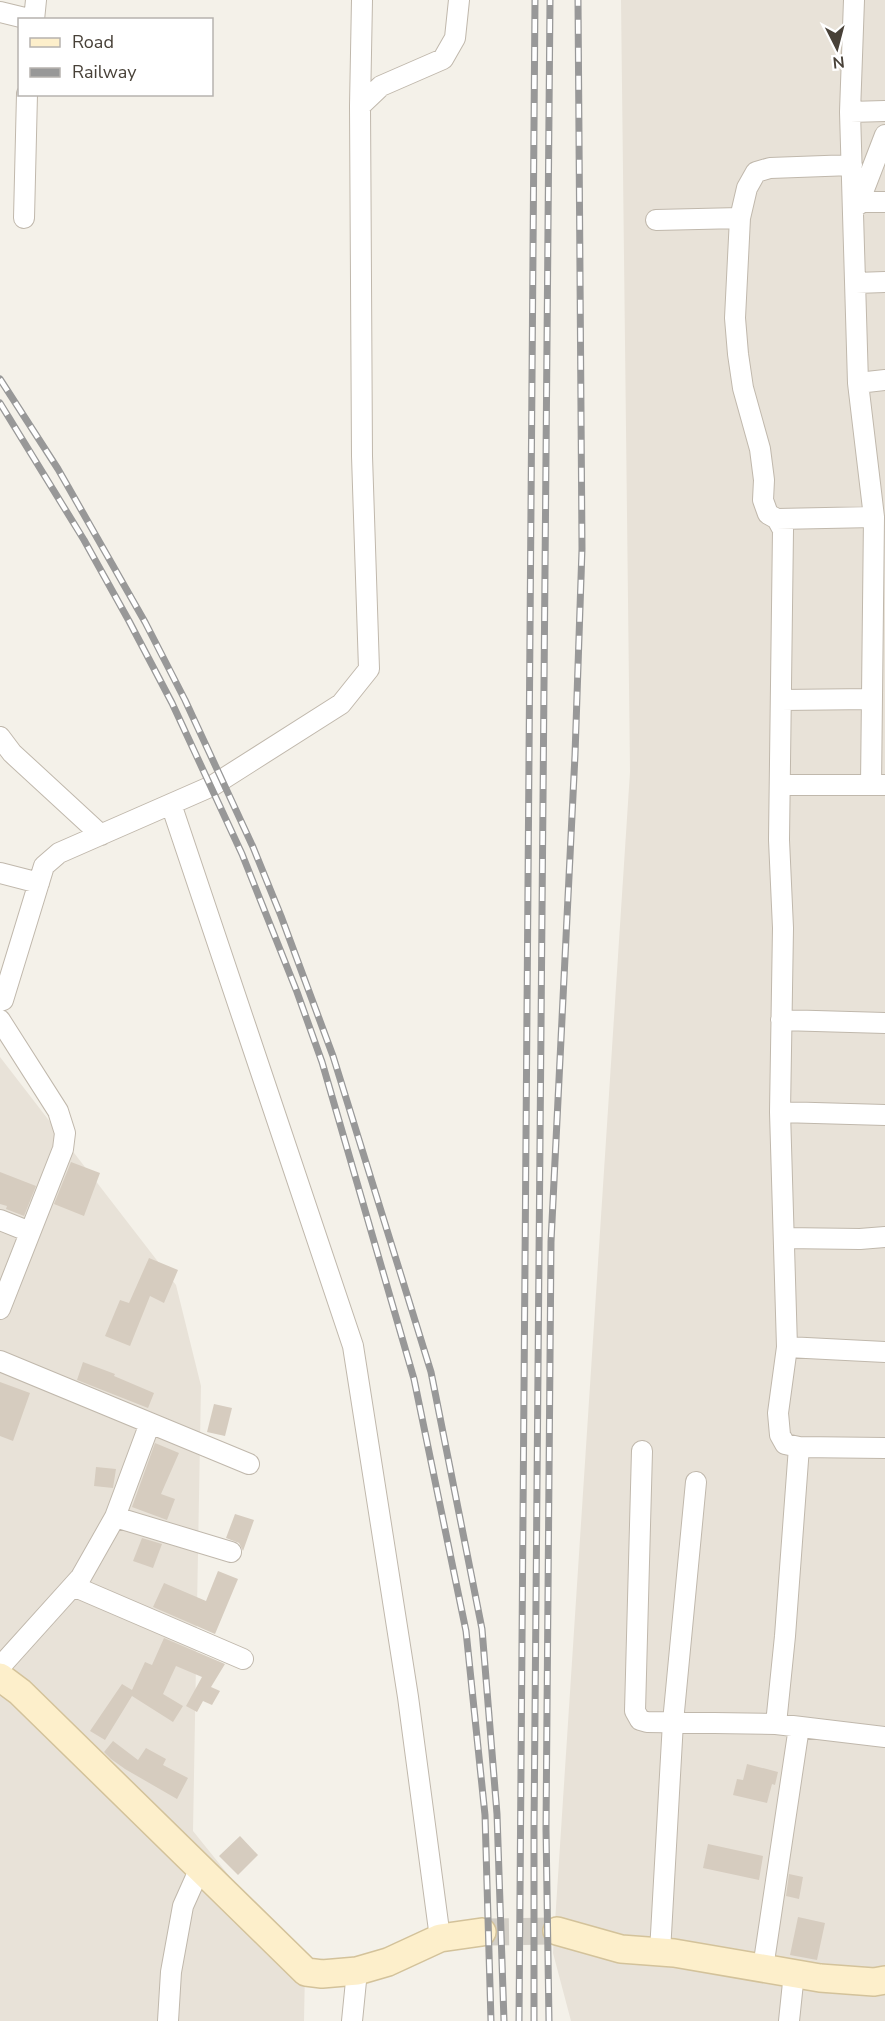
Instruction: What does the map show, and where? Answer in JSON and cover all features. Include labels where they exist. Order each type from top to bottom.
[{"type":"street","points":[[33,18],[36,0]]},
{"type":"street","points":[[0,1001],[3,1000],[44,866],[59,853],[212,786],[341,704],[369,669],[362,456],[360,106],[362,0]]},
{"type":"street","points":[[360,106],[381,86],[443,59],[455,38],[459,0]]},
{"type":"street","points":[[780,785],[878,785],[872,699],[878,659],[874,517],[878,487],[858,383],[857,209],[852,165],[850,112],[854,0]]},
{"type":"street","points":[[0,12],[25,18]]},
{"type":"street","points":[[24,218],[27,96]]},
{"type":"street","points":[[850,112],[885,111]]},
{"type":"street","points":[[857,209],[885,135]]},
{"type":"street","points":[[852,165],[770,168],[756,172],[747,188],[740,218],[735,318],[743,388],[760,449],[764,480],[763,500],[768,514],[777,519],[874,517]]},
{"type":"street","points":[[857,209],[885,202]]},
{"type":"street","points":[[656,220],[740,218]]},
{"type":"street","points":[[856,283],[885,282]]},
{"type":"street","points":[[858,383],[885,380]]},
{"type":"street","points":[[777,519],[783,530],[779,840],[783,928],[780,1112],[787,1347],[778,1413],[780,1435],[785,1444],[799,1447],[885,1448]]},
{"type":"street","points":[[781,700],[872,699]]},
{"type":"street","points":[[0,737],[12,753],[101,835]]},
{"type":"street","points":[[171,804],[353,1346],[408,1696],[440,1938]]},
{"type":"street","points":[[0,873],[39,883]]},
{"type":"street","points":[[0,1020],[57,1111],[65,1133],[63,1149],[0,1309]]},
{"type":"street","points":[[781,1020],[885,1023]]},
{"type":"street","points":[[780,1112],[885,1115]]},
{"type":"street","points":[[0,1220],[30,1232]]},
{"type":"street","points":[[784,1238],[885,1237]]},
{"type":"street","points":[[787,1347],[885,1352]]},
{"type":"street","points":[[0,1361],[249,1464]]},
{"type":"street","points":[[0,1667],[81,1577],[116,1517],[150,1423]]},
{"type":"street","points":[[776,1724],[799,1447]]},
{"type":"street","points":[[642,1451],[635,1711],[640,1720],[776,1724],[885,1737]]},
{"type":"street","points":[[660,1952],[673,1722],[696,1482]]},
{"type":"street","points":[[116,1517],[231,1552]]},
{"type":"street","points":[[73,1586],[243,1659]]},
{"type":"street","points":[[0,1677],[20,1692],[306,1972],[322,1974],[357,1971],[388,1962],[440,1938],[483,1932]]},
{"type":"street","points":[[763,1968],[799,1727]]},
{"type":"street","points":[[168,2021],[171,1972],[183,1906],[200,1868]]},
{"type":"street","points":[[557,1930],[621,1949],[660,1952],[820,1978],[874,1982],[885,1980]]},
{"type":"street","points":[[352,2021],[357,1971]]},
{"type":"street","points":[[789,2021],[794,1973]]},
{"type":"shaded area","points":[[621,0],[885,0],[885,2021],[571,2021],[553,1953],[630,772]]},
{"type":"shaded area","points":[[0,1057],[176,1285],[201,1386],[193,1831],[305,1970],[304,2021],[0,2021]]},
{"type":"building","points":[[71,1162],[100,1173],[84,1216],[54,1204]]},
{"type":"building","points":[[0,1172],[36,1186],[24,1216],[0,1204]]},
{"type":"building","points":[[149,1258],[178,1270],[164,1303],[150,1296],[130,1346],[105,1336],[120,1300],[129,1303]]},
{"type":"building","points":[[83,1362],[115,1374],[114,1376],[154,1393],[148,1408],[77,1380]]},
{"type":"building","points":[[0,1382],[30,1393],[13,1441],[0,1436]]},
{"type":"building","points":[[214,1404],[232,1408],[225,1436],[207,1432]]},
{"type":"building","points":[[155,1443],[179,1453],[161,1494],[175,1499],[167,1520],[132,1507]]},
{"type":"building","points":[[96,1467],[116,1469],[113,1488],[94,1486]]},
{"type":"building","points":[[235,1514],[254,1520],[243,1551],[239,1543],[226,1538]]},
{"type":"building","points":[[142,1538],[162,1544],[153,1568],[133,1561]]},
{"type":"building","points":[[218,1571],[238,1579],[215,1634],[153,1607],[164,1583],[206,1601]]},
{"type":"building","points":[[164,1638],[225,1664],[211,1687],[220,1691],[212,1705],[203,1701],[197,1712],[186,1706],[202,1677],[176,1666],[163,1694],[183,1706],[173,1722],[132,1696],[105,1740],[90,1731],[122,1684],[132,1690],[145,1662],[152,1665]]},
{"type":"building","points":[[113,1741],[138,1760],[146,1748],[166,1759],[163,1765],[188,1778],[177,1799],[111,1759],[104,1752]]},
{"type":"building","points":[[747,1764],[778,1772],[767,1803],[733,1795],[737,1779],[743,1780]]},
{"type":"building","points":[[240,1836],[258,1855],[238,1875],[219,1856]]},
{"type":"building","points":[[708,1844],[763,1856],[759,1880],[703,1868]]},
{"type":"building","points":[[789,1874],[803,1877],[799,1899],[786,1896]]},
{"type":"building","points":[[798,1917],[825,1923],[817,1960],[790,1955]]},
{"type":"tunnel","points":[[482,1932],[557,1931]]},
{"type":"railway","points":[[519,2021],[535,0]]},
{"type":"railway","points":[[534,2021],[550,0]]},
{"type":"railway","points":[[549,2021],[546,1829],[551,1242],[575,755],[582,549],[578,0]]},
{"type":"railway","points":[[0,379],[58,469],[145,622],[185,700],[253,847],[333,1056],[431,1372],[482,1629],[497,1814],[504,2021]]},
{"type":"railway","points":[[0,403],[84,540],[172,703],[242,854],[322,1062],[414,1379],[466,1631],[485,1815],[491,2021]]}]
